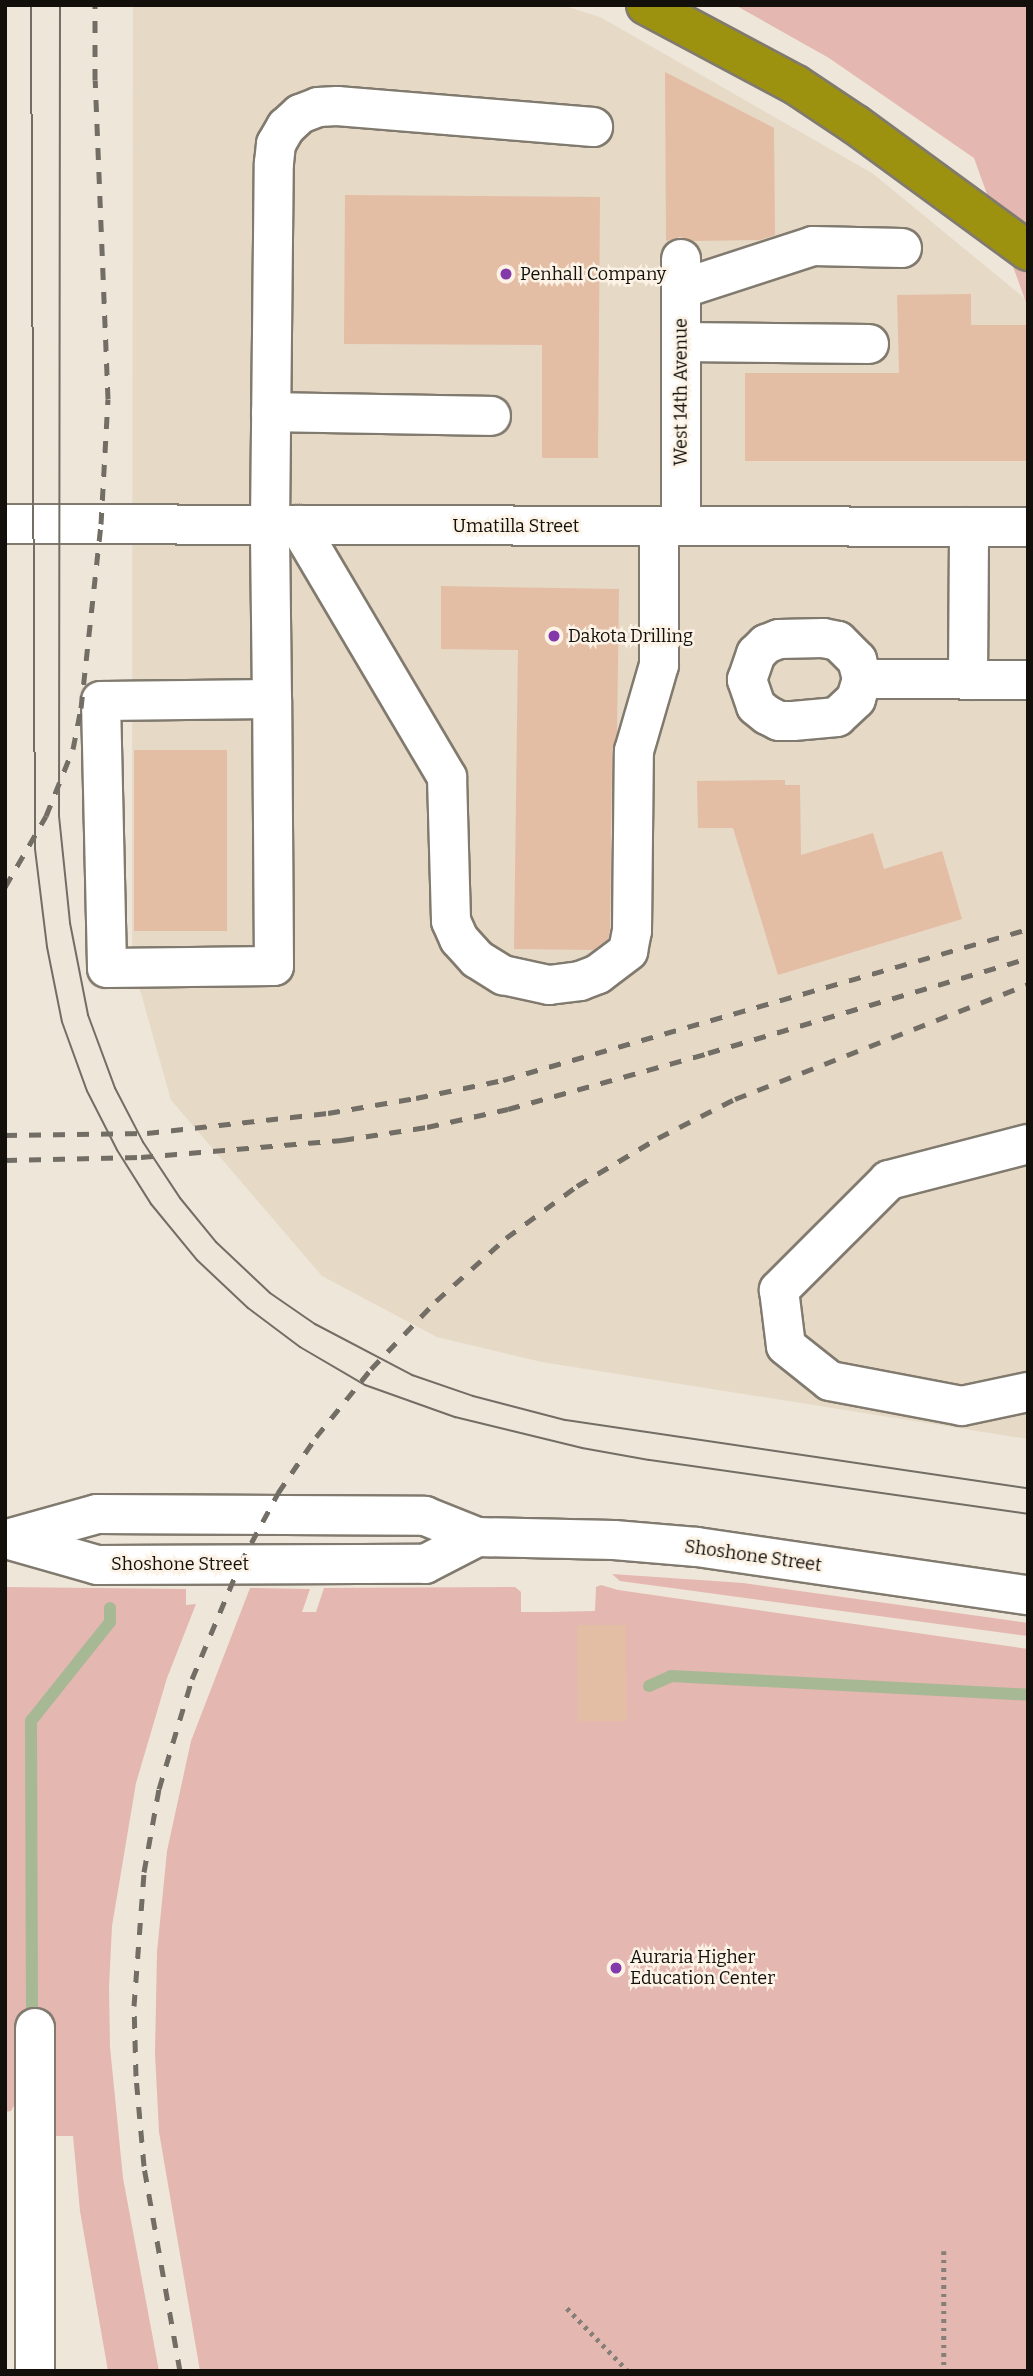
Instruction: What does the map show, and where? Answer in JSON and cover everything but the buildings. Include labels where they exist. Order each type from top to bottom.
[{"type":"highway","points":[[646,5],[796,85],[856,125],[1025,249]]},
{"type":"street","points":[[272,699],[101,701],[107,968],[274,966],[272,699],[284,525],[271,412],[276,144],[286,127],[300,114],[317,107],[337,106],[593,127]]},
{"type":"street","name":"West 14th Avenue","points":[[284,525],[447,777],[451,921],[458,939],[477,959],[503,975],[549,985],[580,981],[598,974],[628,951],[632,931],[634,751],[659,665],[681,342],[681,274],[813,246],[902,248]]},
{"type":"street","points":[[681,342],[869,344]]},
{"type":"street","points":[[271,412],[491,416]]},
{"type":"street","name":"Umatilla Street","points":[[5,524],[1028,527]]},
{"type":"street","points":[[968,680],[970,527]]},
{"type":"street","points":[[862,679],[1028,680]]},
{"type":"street","points":[[1028,1144],[889,1180],[779,1290],[786,1346],[830,1381],[961,1406],[1028,1392]]},
{"type":"street","name":"Shoshone Street","points":[[6,1539],[97,1514],[425,1516],[477,1537],[614,1540],[697,1547],[1028,1595]]},
{"type":"street","name":"Shoshone Street","points":[[6,1539],[97,1565],[425,1564],[477,1537]]},
{"type":"street","points":[[36,2028],[20,2243],[36,2371]]},
{"type":"path","points":[[944,2251],[944,2366]]},
{"type":"path","points":[[567,2308],[628,2371]]},
{"type":"shaded area","points":[[133,5],[561,5],[600,17],[872,173],[1028,301],[1028,1439],[542,1362],[437,1337],[322,1276],[171,1100],[133,965]]},
{"type":"shaded area","points":[[735,5],[1028,5],[1028,308],[974,158],[829,58]]},
{"type":"shaded area","points":[[612,1574],[743,1583],[1028,1623],[1028,1636],[620,1581]]},
{"type":"shaded area","name":"Auraria Higher Education Center","points":[[601,1585],[618,1590],[1028,1649],[1028,2371],[200,2371],[159,2132],[155,2053],[157,1952],[167,1851],[191,1741],[250,1588],[310,1589],[302,1612],[316,1612],[324,1588],[515,1587],[521,1592],[521,1612],[550,1612],[595,1611],[596,1587]]},
{"type":"shaded area","points":[[5,1587],[186,1589],[186,1605],[196,1604],[167,1678],[136,1783],[112,1926],[109,1987],[110,2047],[123,2178],[159,2371],[108,2371],[80,2211],[73,2136],[53,2136],[51,2023],[16,2024],[15,2104],[11,2111],[5,2112]]},
{"type":"waterway","points":[[32,2018],[31,1721],[110,1622],[110,1608]]},
{"type":"waterway","points":[[649,1686],[671,1676],[1028,1695]]},
{"type":"tram line","points":[[31,5],[35,849],[47,947],[62,1022],[87,1091],[117,1150],[151,1204],[197,1260],[248,1308],[300,1347],[365,1385],[455,1417],[582,1448],[649,1460],[1028,1514]]},
{"type":"tram line","points":[[60,5],[59,816],[70,923],[88,1015],[115,1088],[143,1142],[180,1198],[216,1242],[270,1293],[315,1324],[412,1375],[473,1396],[565,1420],[1028,1488]]},
{"type":"railway","points":[[5,887],[46,816],[73,749],[81,708],[101,524],[108,399],[95,80],[95,5]]},
{"type":"railway","points":[[5,1135],[147,1133],[328,1113],[416,1098],[503,1080],[1028,929]]},
{"type":"railway","points":[[5,1160],[141,1157],[342,1140],[427,1127],[508,1109],[708,1053],[1028,958]]},
{"type":"railway","points":[[180,2371],[144,2166],[136,2076],[134,2006],[144,1872],[159,1789],[192,1679],[240,1564],[278,1493],[316,1437],[371,1369],[436,1301],[506,1238],[577,1186],[658,1138],[735,1099],[1028,984]]},
{"type":"place","name":"Penhall Company","points":[[506,274]]},
{"type":"place","name":"Dakota Drilling","points":[[554,636]]},
{"type":"place","name":"Auraria Higher Education Center","points":[[616,1968]]}]
